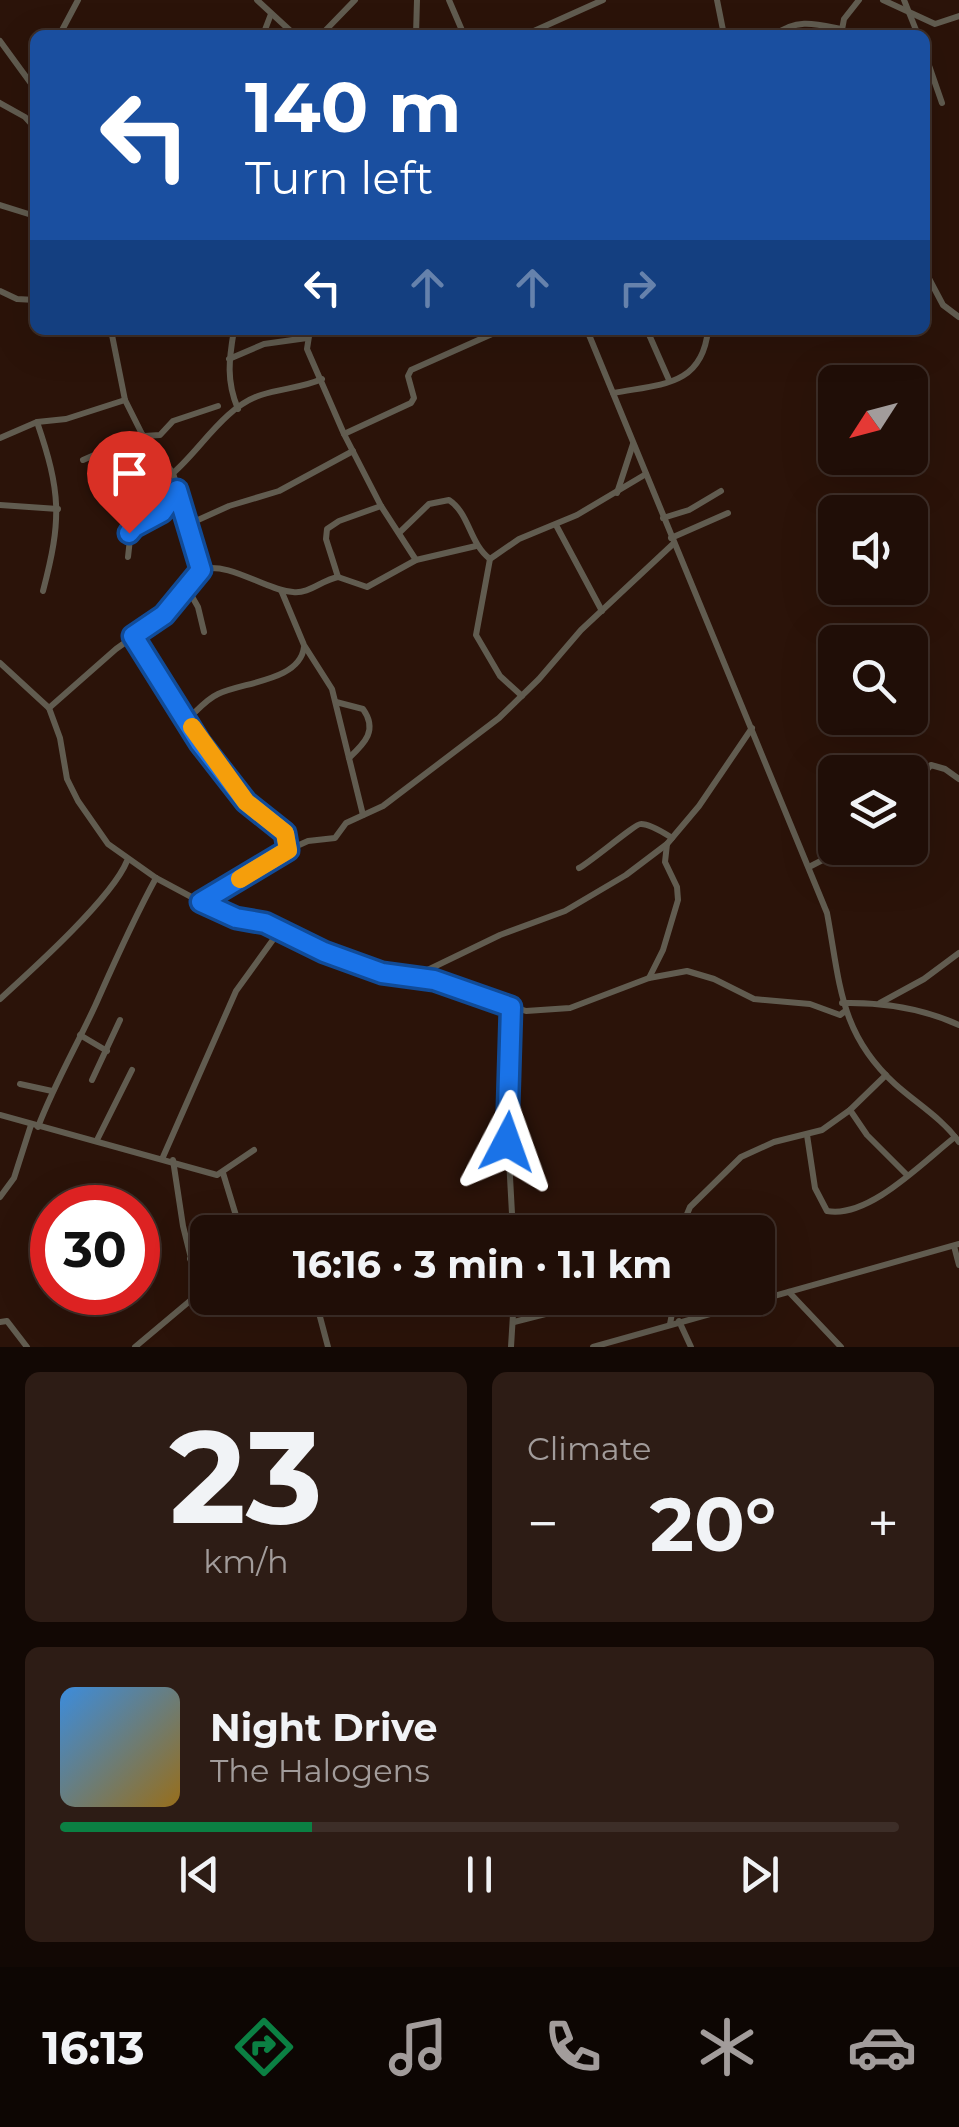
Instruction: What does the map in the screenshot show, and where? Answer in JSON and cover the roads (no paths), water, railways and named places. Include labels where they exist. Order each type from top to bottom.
[{"type":"street","points":[[62,30],[78,0]]},
{"type":"street","points":[[257,0],[289,30]]},
{"type":"street","points":[[326,30],[355,0]]},
{"type":"street","points":[[416,0],[416,30]]},
{"type":"street","points":[[449,0],[462,30]]},
{"type":"street","points":[[536,30],[603,0]]},
{"type":"street","points":[[718,0],[723,30]]},
{"type":"street","points":[[842,30],[859,0]]},
{"type":"street","points":[[884,0],[935,24],[959,16]]},
{"type":"street","points":[[904,0],[916,30]]},
{"type":"street","points":[[265,30],[270,14]]},
{"type":"street","points":[[782,30],[802,22],[833,30]]},
{"type":"street","points":[[0,40],[30,82]]},
{"type":"street","points":[[930,68],[942,103]]},
{"type":"street","points":[[0,103],[30,122]]},
{"type":"street","points":[[0,205],[30,214]]},
{"type":"street","points":[[930,280],[944,305],[959,317]]},
{"type":"street","points":[[0,291],[30,300]]},
{"type":"street","points":[[112,335],[125,400],[143,435],[173,473],[201,570]]},
{"type":"street","points":[[233,335],[229,389],[238,409]]},
{"type":"street","points":[[229,359],[264,344],[304,335]]},
{"type":"street","points":[[308,335],[311,360],[352,451],[416,560]]},
{"type":"street","points":[[469,335],[471,341]]},
{"type":"street","points":[[344,434],[411,403],[411,370],[487,335]]},
{"type":"street","points":[[588,335],[810,867],[827,912],[844,1012],[852,1030],[886,1075],[957,1139],[864,1205],[847,1212],[827,1211],[815,1188],[807,1136]]},
{"type":"street","points":[[649,335],[669,380]]},
{"type":"street","points":[[613,393],[682,377],[698,366],[707,335]]},
{"type":"street","points":[[173,473],[200,449],[224,418],[260,395],[303,388],[322,379]]},
{"type":"street","points":[[0,438],[38,422],[66,419],[125,400]]},
{"type":"street","points":[[84,460],[143,435],[160,435],[173,421],[218,406]]},
{"type":"street","points":[[38,422],[58,509],[58,530],[43,591]]},
{"type":"street","points":[[617,493],[633,443]]},
{"type":"street","points":[[189,524],[229,506],[279,491],[352,451]]},
{"type":"street","points":[[522,696],[500,676],[478,642],[477,622],[490,559],[519,539],[617,493],[646,474]]},
{"type":"street","points":[[128,557],[131,530],[162,512],[177,490]]},
{"type":"street","points":[[664,518],[690,510],[722,491]]},
{"type":"street","points":[[399,532],[429,504],[449,500],[465,518],[476,546],[490,559]]},
{"type":"street","points":[[0,505],[58,509]]},
{"type":"street","points":[[338,577],[326,530],[339,521],[381,506]]},
{"type":"street","points":[[201,902],[288,850],[308,841],[332,839],[346,823],[383,806],[522,696],[672,541],[728,513]]},
{"type":"street","points":[[556,524],[602,611]]},
{"type":"street","points":[[49,708],[133,636],[164,615],[201,570],[219,568],[281,590],[304,591],[338,577],[368,587],[416,560],[476,546]]},
{"type":"street","points":[[186,586],[198,607],[204,632]]},
{"type":"street","points":[[281,590],[304,645],[326,676],[336,702],[364,815]]},
{"type":"street","points":[[133,636],[200,743],[246,802],[285,833],[308,841]]},
{"type":"street","points":[[187,720],[216,694],[290,669],[300,661],[304,645]]},
{"type":"street","points":[[0,663],[49,708],[57,724],[67,779],[108,844],[156,878],[236,918],[280,930],[324,952],[382,973],[451,986],[526,1011],[570,1008],[649,978],[687,971],[698,972],[754,999],[810,1004],[840,1015],[844,1012]]},
{"type":"street","points":[[336,702],[363,710],[370,724],[370,734],[349,758]]},
{"type":"street","points":[[413,976],[565,910],[626,875],[670,841],[732,761],[752,727]]},
{"type":"street","points":[[928,768],[931,764],[945,768],[959,779]]},
{"type":"street","points":[[579,868],[610,848],[635,824],[642,824],[670,841]]},
{"type":"street","points":[[285,833],[288,850]]},
{"type":"street","points":[[649,978],[678,900],[666,862],[670,841]]},
{"type":"street","points":[[0,999],[85,915],[127,860]]},
{"type":"street","points":[[810,867],[818,863]]},
{"type":"street","points":[[0,1196],[14,1178],[34,1126],[156,878]]},
{"type":"street","points":[[163,1157],[226,1012],[247,973],[280,930]]},
{"type":"street","points":[[879,1003],[924,979],[959,953]]},
{"type":"street","points":[[842,1002],[879,1003],[959,1024]]},
{"type":"street","points":[[511,1007],[507,1122],[512,1215]]},
{"type":"street","points":[[92,1080],[120,1020]]},
{"type":"street","points":[[80,1035],[107,1051]]},
{"type":"street","points":[[97,1140],[132,1070]]},
{"type":"street","points":[[686,1215],[741,1157],[774,1142],[822,1130],[850,1110],[886,1075]]},
{"type":"street","points":[[20,1084],[52,1091]]},
{"type":"street","points":[[850,1110],[867,1134],[907,1174]]},
{"type":"street","points":[[0,1115],[217,1174],[254,1150]]},
{"type":"street","points":[[173,1160],[190,1258]]},
{"type":"street","points":[[223,1173],[235,1215]]},
{"type":"street","points":[[593,1347],[956,1245],[959,1265]]},
{"type":"street","points":[[789,1292],[841,1347]]},
{"type":"street","points":[[135,1347],[190,1299]]},
{"type":"street","points":[[319,1315],[328,1347]]},
{"type":"street","points":[[511,1347],[514,1315]]},
{"type":"street","points":[[514,1322],[541,1315]]},
{"type":"street","points":[[674,1315],[674,1322],[691,1347]]},
{"type":"street","points":[[0,1322],[6,1321],[26,1347]]}]
